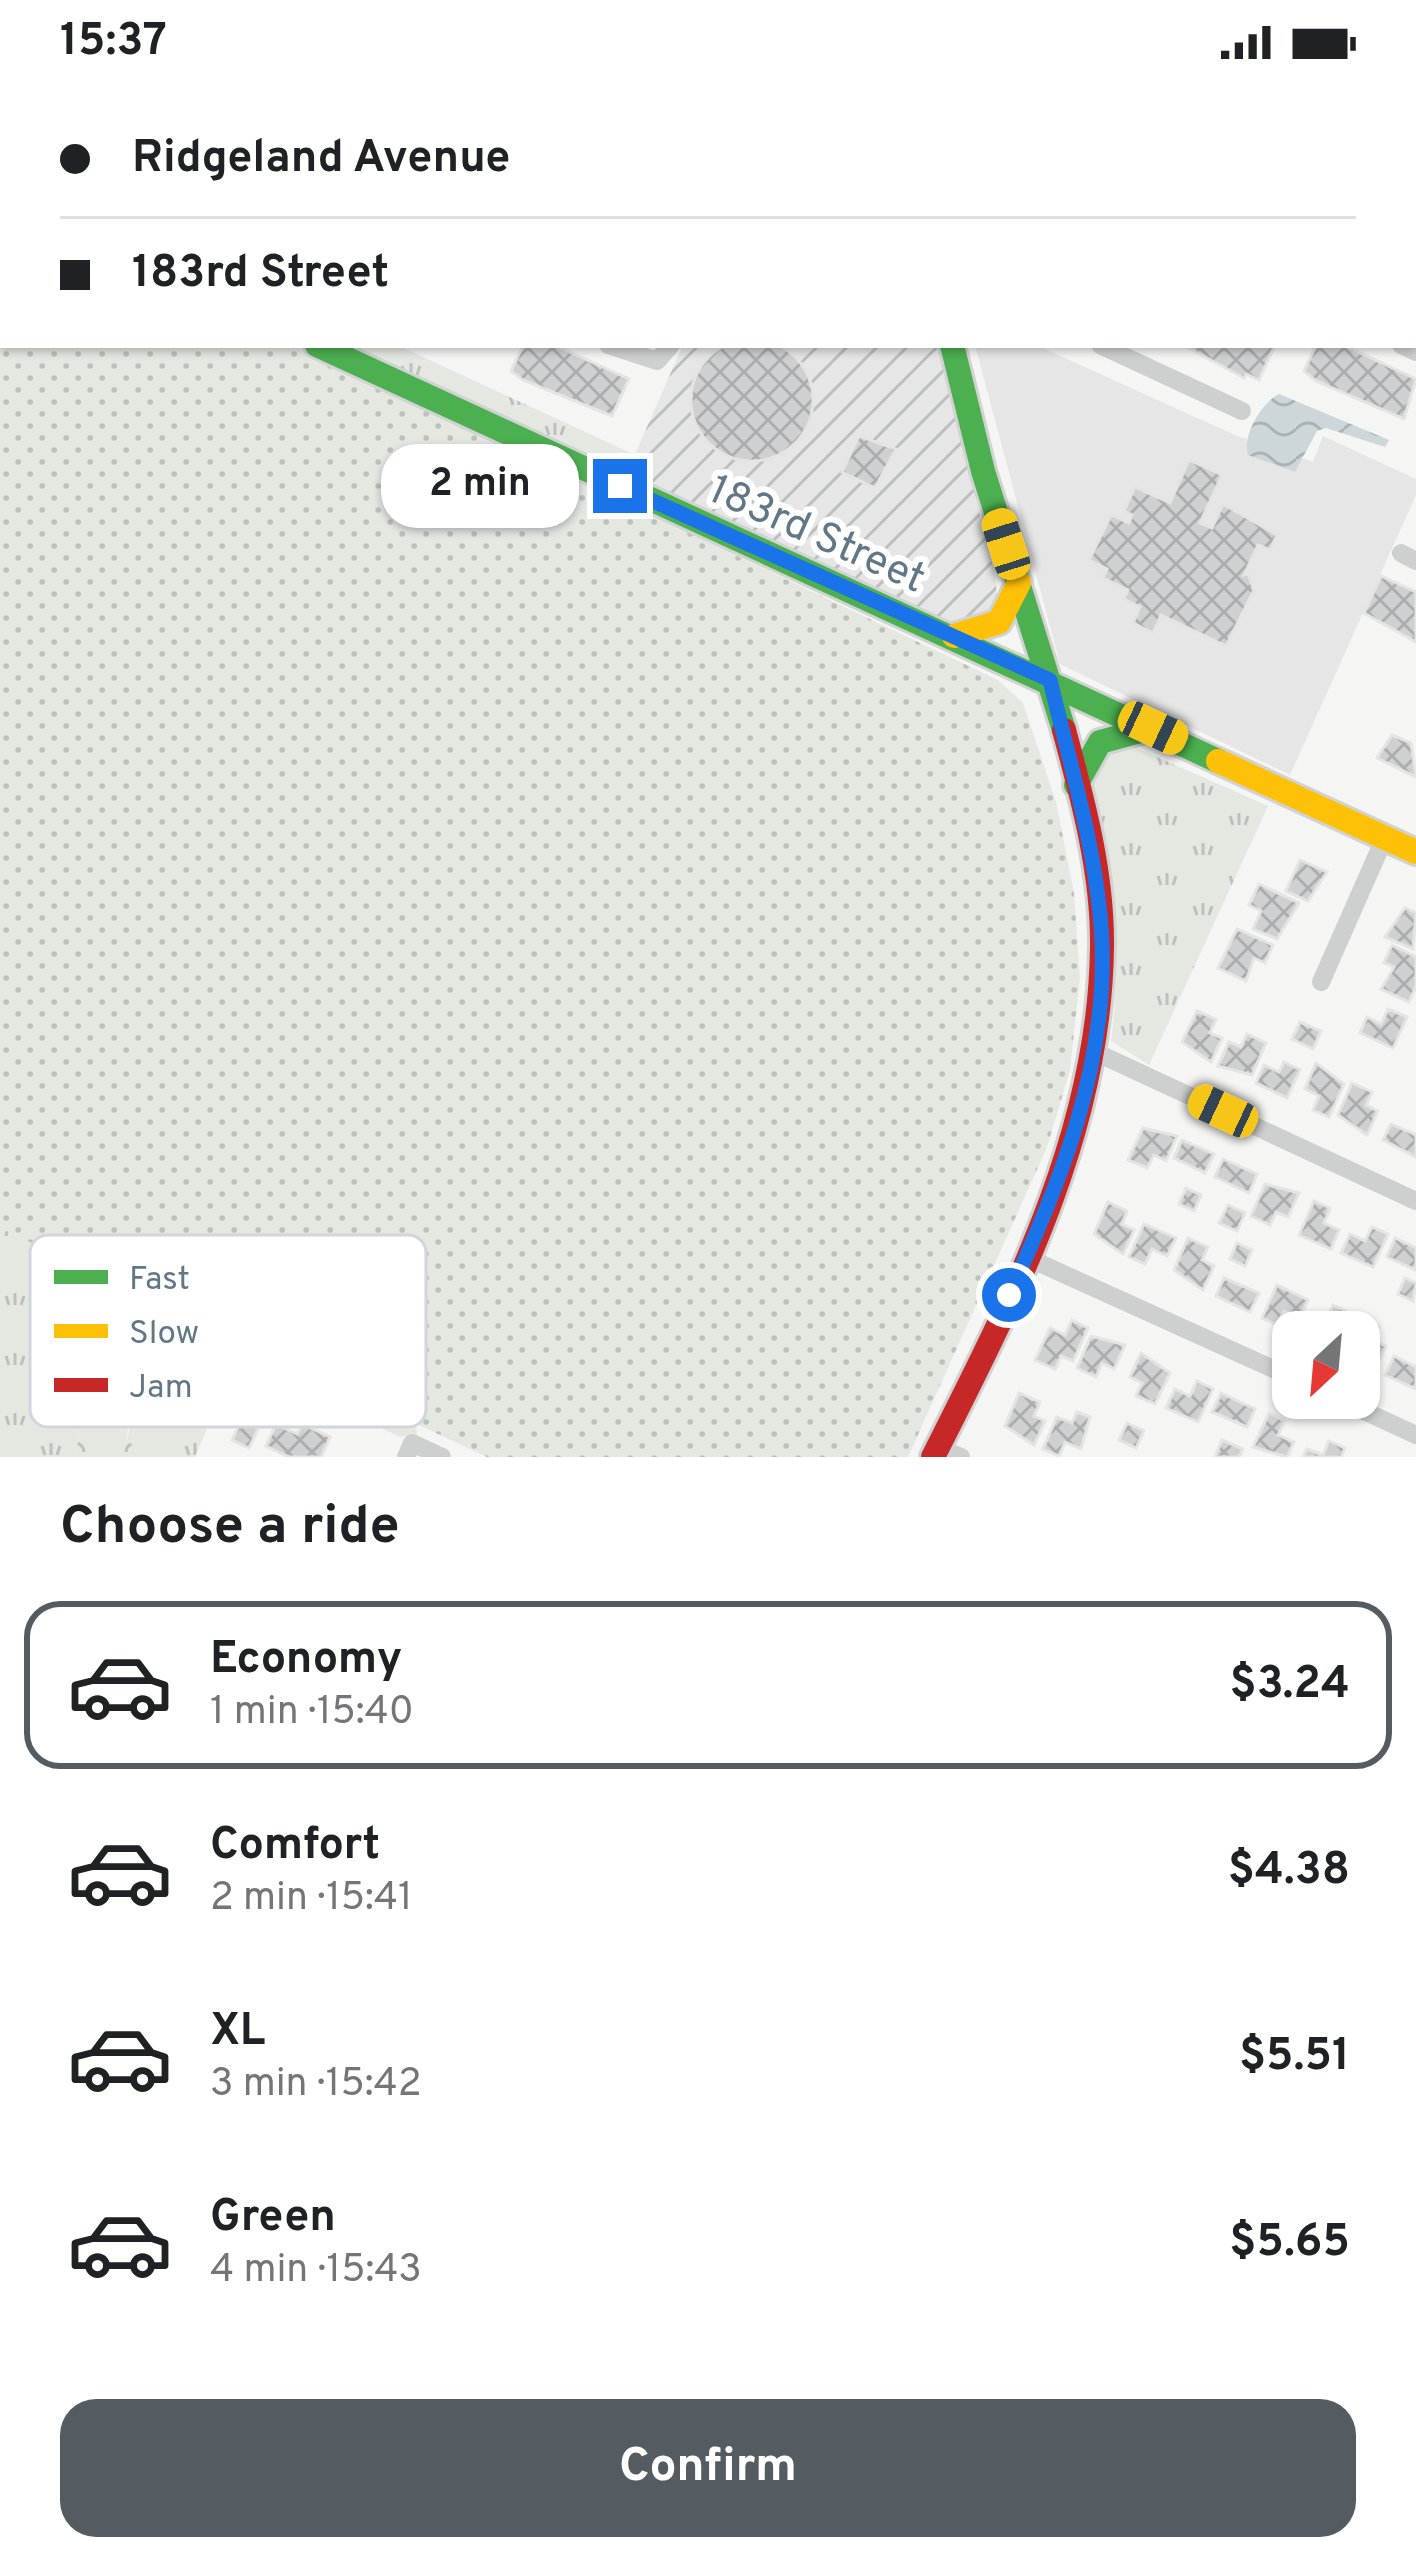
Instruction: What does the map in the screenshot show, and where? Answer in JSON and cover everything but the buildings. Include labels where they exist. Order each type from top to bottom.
[{"type":"street","name":"183rd Street","points":[[324,348],[1416,852]]},
{"type":"street","points":[[617,348],[656,361],[668,348]]},
{"type":"street","points":[[944,1454],[1076,1131],[1095,1052],[1102,942],[1050,680],[968,426],[953,348]]},
{"type":"street","points":[[1106,348],[1242,411]]},
{"type":"street","points":[[954,636],[1000,622],[1018,584]]},
{"type":"street","points":[[1075,788],[1085,756],[1102,736],[1153,728]]},
{"type":"street","points":[[1321,982],[1385,837]]},
{"type":"street","points":[[1095,1052],[1416,1201]]},
{"type":"street","points":[[1026,1257],[1272,1368]]},
{"type":"street","points":[[1380,1418],[1416,1435]]},
{"type":"street","points":[[409,1450],[442,1457]]},
{"type":"shaded area","points":[[682,348],[940,348],[998,603],[988,616],[969,624],[950,623],[625,477]]},
{"type":"shaded area","points":[[976,348],[1043,348],[1237,436],[1313,462],[1323,436],[1416,479],[1416,495],[1290,775],[1060,664]]},
{"type":"green space","points":[[0,348],[300,348],[998,680],[1023,703],[1056,802],[1074,893],[1080,977],[1070,1070],[1047,1147],[908,1457],[487,1457],[423,1427],[426,1235],[30,1235],[30,1242],[0,1228]]},
{"type":"green space","points":[[346,348],[403,348],[635,455],[625,477]]},
{"type":"green space","points":[[1108,744],[1132,746],[1268,806],[1149,1065],[1111,1041],[1115,907],[1090,776]]},
{"type":"green space","points":[[0,1201],[69,1235],[30,1235],[30,1263],[13,1255],[0,1235]]},
{"type":"green space","points":[[0,1235],[13,1255],[30,1263],[30,1427],[86,1427],[80,1429],[75,1457],[0,1457]]},
{"type":"green space","points":[[128,1427],[127,1441],[150,1457],[75,1457],[80,1429]]},
{"type":"green space","points":[[130,1427],[207,1427],[195,1457],[150,1457],[127,1441]]},
{"type":"green space","points":[[379,1427],[416,1427],[417,1434],[400,1437]]},
{"type":"water","points":[[1279,394],[1389,440],[1385,447],[1326,428],[1317,431],[1295,472],[1248,455],[1254,421]]},
{"type":"traffic: fast","points":[[323,348],[1218,761]]},
{"type":"traffic: fast","points":[[953,348],[983,471],[1064,730]]},
{"type":"traffic: fast","points":[[1076,785],[1100,742],[1148,729]]},
{"type":"traffic: slow","points":[[954,636],[999,622],[1019,583]]},
{"type":"traffic: slow","points":[[1218,761],[1416,852]]},
{"type":"traffic: jam","points":[[933,1457],[1022,1274],[1069,1147],[1086,1082],[1097,1015],[1101,920],[1090,837],[1064,730]]},
{"type":"route","points":[[620,486],[1050,680],[1087,842],[1102,942],[1095,1052],[1076,1131],[1009,1295]]}]
